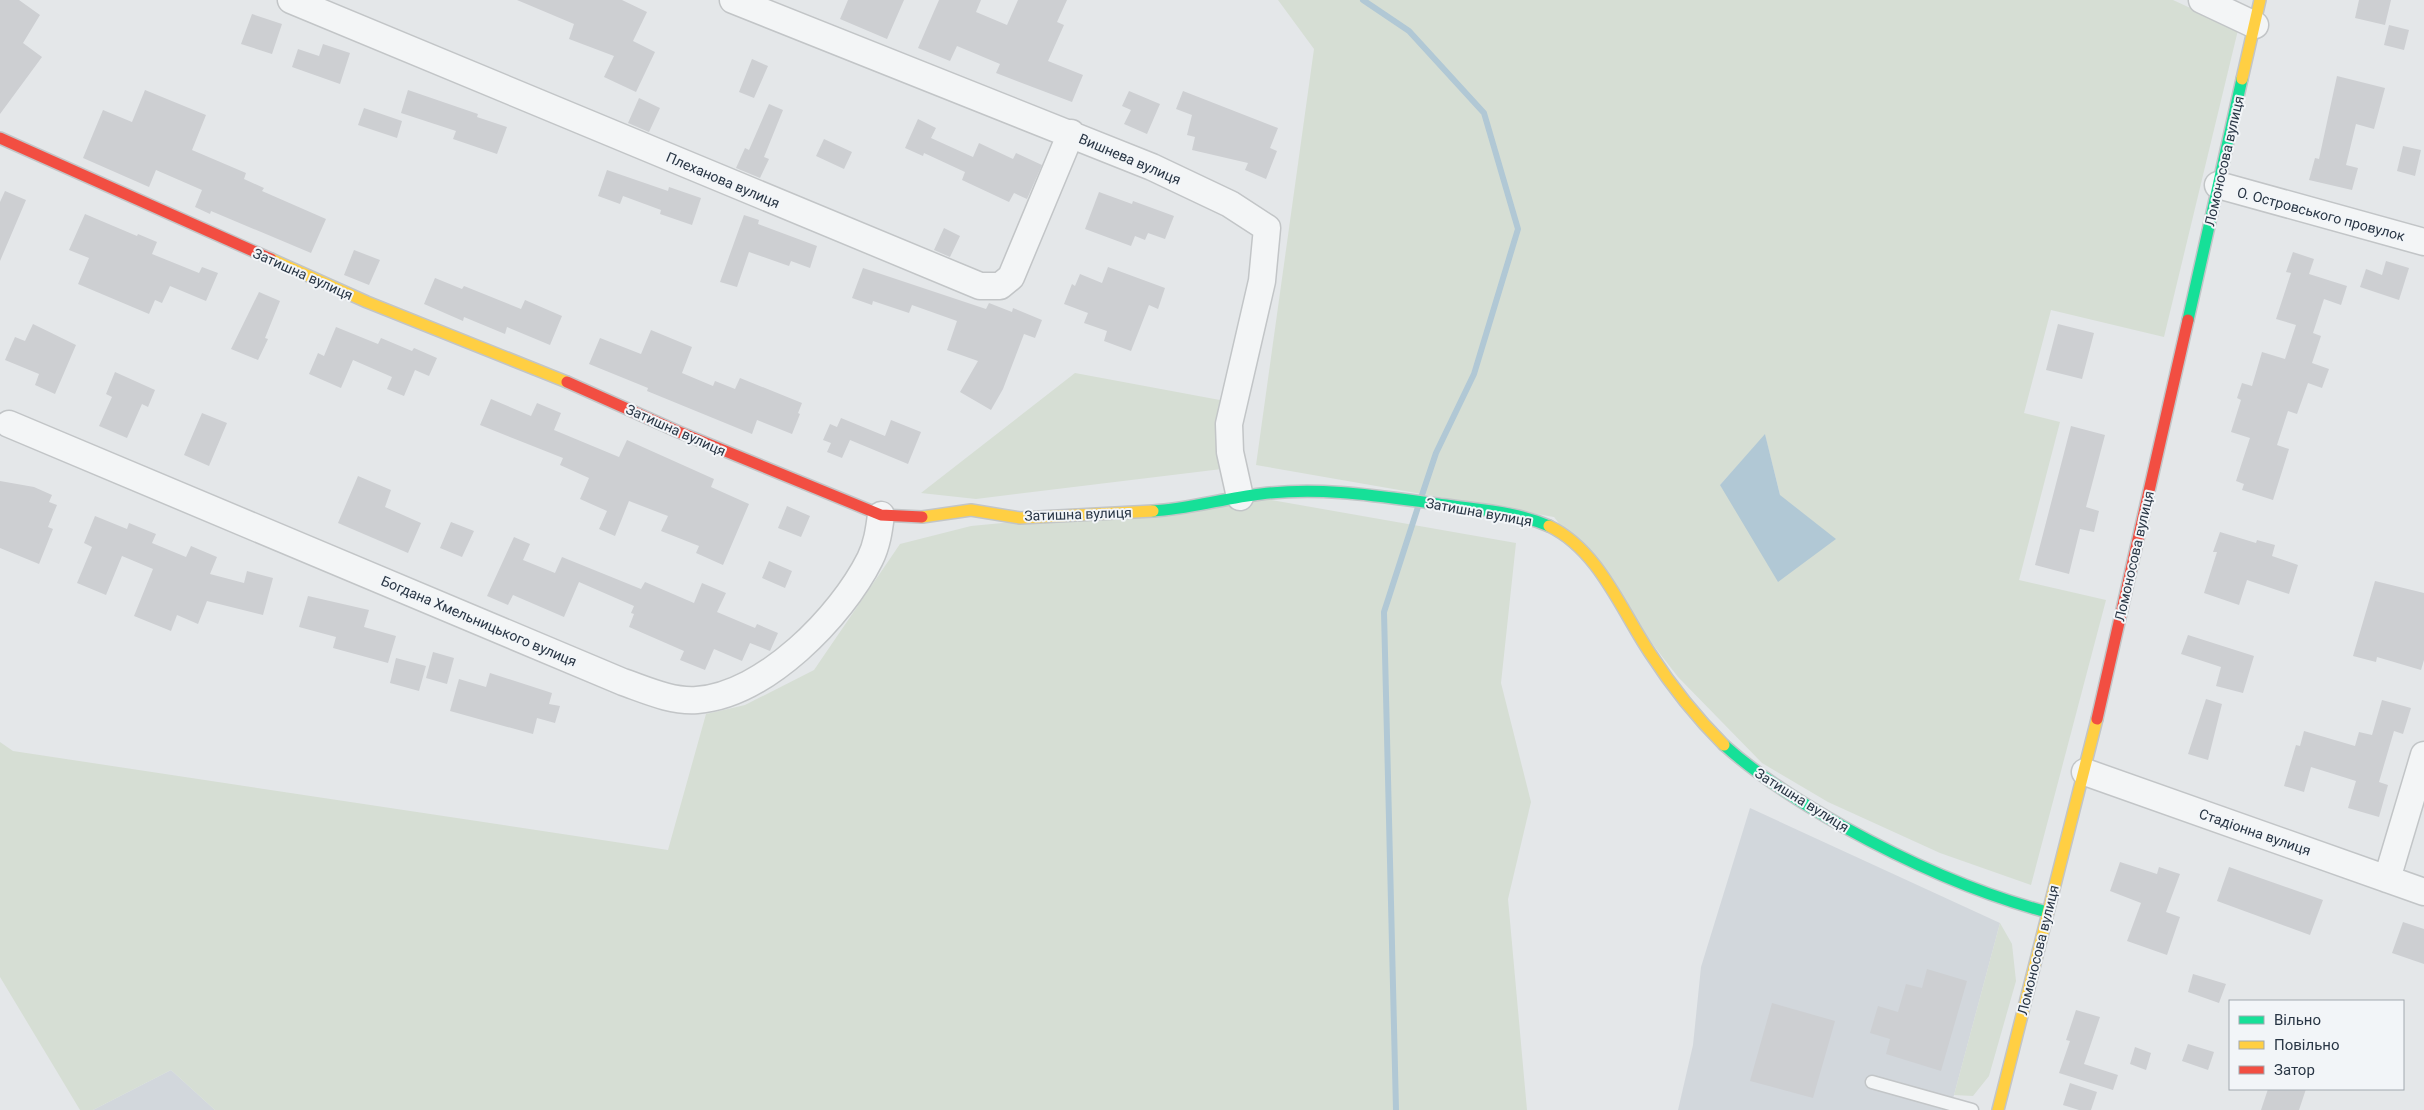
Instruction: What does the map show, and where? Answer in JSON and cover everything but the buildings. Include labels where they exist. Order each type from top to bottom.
[{"type":"street","name":"Плеханова вулиця","points":[[291,0],[980,286],[1000,286],[1010,277],[1071,133]]},
{"type":"street","name":"Вишнева вулиця","points":[[733,0],[1071,133],[1152,167],[1230,204],[1267,228],[1262,281],[1230,424],[1230,452],[1240,497]]},
{"type":"street","points":[[2202,0],[2255,25]]},
{"type":"street","name":"Ломоносова вулиця","points":[[1998,1110],[2047,912],[2085,772],[2260,0]]},
{"type":"street","name":"Затишна вулиця","points":[[0,138],[367,302],[511,358],[679,432],[881,515],[915,518],[971,510],[1020,518],[1041,518],[1157,510],[1240,497],[1307,490],[1351,492],[1480,510],[1518,516],[1549,526],[1577,545],[1596,568],[1652,658],[1688,707],[1724,746],[1778,788],[1858,835],[1923,867],[1994,897],[2047,912]]},
{"type":"street","name":"O. Островського провулок","points":[[2218,185],[2424,242]]},
{"type":"street","name":"Богдана Хмельницького вулиця","points":[[4,422],[624,682],[663,696],[689,700],[711,698],[746,687],[772,671],[793,653],[831,614],[858,577],[876,544],[881,515]]},
{"type":"street","points":[[2387,879],[2424,755]]},
{"type":"street","name":"Стадіонна вулиця","points":[[2085,772],[2424,892]]},
{"type":"lane","points":[[1872,1082],[1972,1110]]},
{"type":"shaded area","points":[[1278,0],[2173,0],[2238,30],[2164,337],[2051,310],[2024,413],[2060,422],[2019,580],[2106,600],[2031,885],[1940,853],[1828,802],[1762,763],[1678,677],[1554,517],[1256,465],[1314,49]],"holes":[[[1765,435],[1780,495],[1720,485]]]},
{"type":"shaded area","points":[[1075,373],[1236,403],[1230,468],[976,499],[921,493]]},
{"type":"shaded area","points":[[1260,498],[1516,543],[1501,683],[1531,802],[1508,899],[1527,1110],[215,1110],[171,1070],[93,1110],[80,1110],[0,977],[0,742],[13,751],[668,850],[706,714],[745,705],[814,670],[900,544],[971,526]]},
{"type":"shaded area","points":[[1750,808],[2000,923],[1950,1110],[1678,1110],[1693,1045],[1701,967]]},
{"type":"shaded area","points":[[2000,923],[2012,944],[2016,981],[1989,1076],[1973,1096],[1954,1095]]},
{"type":"shaded area","points":[[171,1070],[215,1110],[93,1110]]},
{"type":"water","points":[[1765,434],[1780,495],[1836,539],[1778,582],[1720,485]]},
{"type":"waterway","points":[[1363,0],[1409,31],[1484,113],[1518,229],[1474,374],[1436,453],[1422,495]]},
{"type":"waterway","points":[[1396,1110],[1384,612],[1418,507]]},
{"type":"traffic: fast","points":[[2188,320],[2242,79]]},
{"type":"traffic: fast","points":[[1153,511],[1261,494],[1308,491],[1377,496],[1499,512],[1537,521],[1549,526]]},
{"type":"traffic: fast","points":[[1724,745],[1752,768],[1797,799],[1868,840],[1943,876],[1994,896],[2047,912]]},
{"type":"traffic: slow","points":[[2242,79],[2260,0]]},
{"type":"traffic: slow","points":[[271,259],[367,302],[567,382]]},
{"type":"traffic: slow","points":[[922,517],[971,510],[1020,518],[1153,511]]},
{"type":"traffic: slow","points":[[1549,526],[1567,537],[1595,565],[1667,678],[1694,713],[1724,745]]},
{"type":"traffic: slow","points":[[1998,1110],[2097,719]]},
{"type":"traffic: jam","points":[[0,138],[271,259]]},
{"type":"traffic: jam","points":[[2097,719],[2188,320]]},
{"type":"traffic: jam","points":[[567,382],[679,432],[881,515],[922,517]]}]
